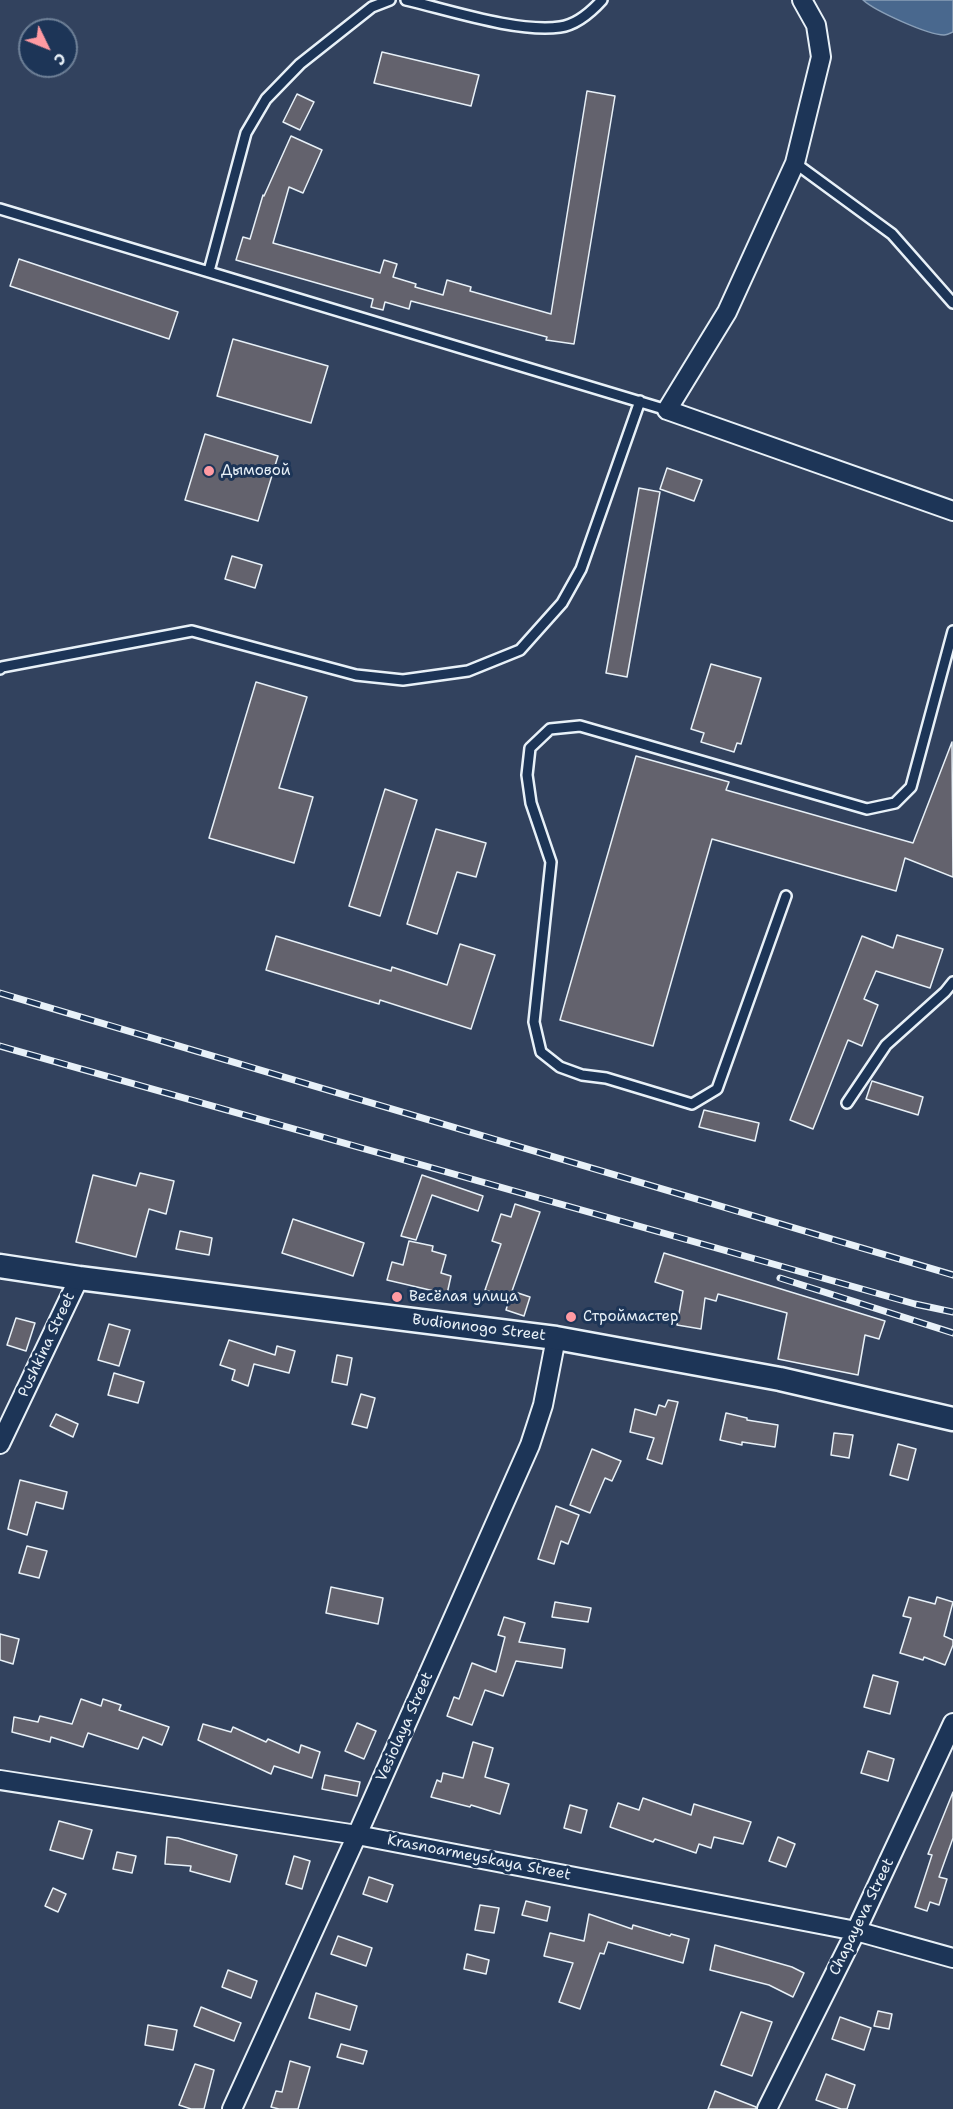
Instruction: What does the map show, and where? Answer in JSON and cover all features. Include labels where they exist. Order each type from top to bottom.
[{"type":"street","points":[[802,0],[816,25],[821,57],[795,163],[727,312],[667,410],[953,511]]},
{"type":"street","name":"Budionnogo Street","points":[[0,1266],[556,1338],[780,1379],[953,1419]]},
{"type":"street","name":"Pushkina Street","points":[[0,1444],[79,1278]]},
{"type":"street","name":"Vesiolaya Street","points":[[232,2109],[357,1835],[530,1445],[543,1405],[556,1338]]},
{"type":"street","name":"Chapayeva Street","points":[[767,2109],[856,1930],[953,1723]]},
{"type":"street","name":"Krasnoarmeyskaya Street","points":[[0,1780],[357,1835],[856,1930],[953,1958]]},
{"type":"lane","points":[[209,271],[246,133],[266,99],[300,64],[372,7],[390,0]]},
{"type":"lane","points":[[406,0],[518,27],[562,27],[590,13],[602,0]]},
{"type":"lane","points":[[795,163],[892,234],[953,303]]},
{"type":"lane","points":[[0,209],[667,410]]},
{"type":"lane","points":[[1,667],[192,631],[356,675],[403,680],[468,671],[520,650],[562,603],[581,569],[640,401]]},
{"type":"lane","points":[[786,896],[717,1089],[692,1104],[606,1078],[582,1075],[560,1067],[541,1052],[534,1022],[551,862],[531,803],[527,775],[530,748],[550,729],[580,726],[867,809],[896,803],[911,787],[953,631]]},
{"type":"lane","points":[[847,1103],[886,1045],[949,994],[953,982]]},
{"type":"water","points":[[863,0],[953,0],[953,32],[944,35],[926,31],[890,16]]},
{"type":"building","points":[[382,52],[479,75],[471,106],[374,83]]},
{"type":"building","points":[[587,91],[615,96],[574,344],[546,340],[547,337],[411,301],[409,309],[385,302],[383,310],[371,307],[373,299],[236,260],[243,237],[250,239],[263,195],[291,136],[322,150],[303,193],[289,187],[273,243],[380,273],[384,260],[397,264],[393,277],[416,284],[415,287],[443,295],[447,280],[471,287],[470,291],[551,314]]},
{"type":"building","points":[[297,94],[314,102],[300,130],[283,122]]},
{"type":"building","points":[[19,259],[178,312],[169,339],[10,286]]},
{"type":"building","points":[[233,339],[328,366],[311,423],[217,396]]},
{"type":"building","points":[[205,434],[278,456],[258,521],[185,500]]},
{"type":"building","points":[[667,468],[702,480],[694,501],[660,489]]},
{"type":"building","points":[[639,488],[660,492],[627,677],[606,673]]},
{"type":"building","points":[[232,556],[262,565],[255,588],[225,579]]},
{"type":"building","points":[[711,664],[761,678],[741,744],[737,743],[734,752],[701,742],[704,733],[691,729]]},
{"type":"building","points":[[256,682],[307,697],[279,788],[313,797],[294,863],[209,838]]},
{"type":"building","points":[[952,742],[953,877],[905,858],[896,891],[712,839],[653,1046],[560,1020],[636,756],[729,782],[726,790],[913,843]]},
{"type":"building","points":[[385,789],[417,800],[380,916],[349,906]]},
{"type":"building","points":[[436,829],[486,843],[476,877],[457,872],[437,934],[407,924]]},
{"type":"building","points":[[897,935],[943,949],[930,988],[876,971],[864,999],[878,1005],[862,1046],[848,1040],[813,1129],[790,1120],[862,936],[893,948]]},
{"type":"building","points":[[276,936],[391,971],[392,967],[447,985],[460,944],[495,955],[471,1029],[380,1000],[379,1004],[266,970]]},
{"type":"building","points":[[872,1081],[923,1097],[918,1115],[866,1099]]},
{"type":"building","points":[[704,1110],[759,1123],[755,1141],[699,1127]]},
{"type":"building","points":[[140,1173],[174,1181],[166,1214],[149,1209],[136,1257],[76,1242],[93,1175],[136,1186]]},
{"type":"building","points":[[422,1175],[483,1196],[478,1211],[432,1195],[416,1240],[401,1236]]},
{"type":"building","points":[[515,1204],[540,1212],[512,1291],[530,1297],[524,1316],[506,1310],[511,1293],[509,1298],[485,1290],[501,1244],[492,1241],[501,1214],[511,1217]]},
{"type":"building","points":[[293,1219],[364,1243],[353,1276],[282,1253]]},
{"type":"building","points":[[180,1231],[212,1238],[209,1255],[176,1249]]},
{"type":"building","points":[[409,1241],[433,1246],[432,1251],[446,1255],[441,1273],[451,1276],[447,1294],[387,1280],[392,1262],[403,1265]]},
{"type":"building","points":[[664,1253],[885,1321],[879,1339],[865,1335],[858,1375],[778,1359],[787,1313],[718,1294],[716,1301],[705,1298],[701,1329],[677,1325],[683,1291],[655,1282]]},
{"type":"building","points":[[16,1318],[35,1323],[26,1351],[7,1345]]},
{"type":"building","points":[[109,1324],[130,1330],[119,1366],[98,1360]]},
{"type":"building","points":[[229,1340],[275,1355],[277,1346],[295,1351],[289,1373],[254,1364],[248,1386],[232,1380],[235,1370],[220,1365]]},
{"type":"building","points":[[337,1355],[352,1358],[347,1385],[332,1382]]},
{"type":"building","points":[[114,1373],[144,1382],[138,1403],[108,1395]]},
{"type":"building","points":[[361,1394],[375,1398],[367,1428],[352,1424]]},
{"type":"building","points":[[668,1400],[678,1402],[662,1464],[647,1459],[654,1438],[630,1432],[635,1409],[656,1415],[659,1405],[665,1407]]},
{"type":"building","points":[[726,1413],[747,1418],[747,1420],[778,1425],[775,1447],[742,1442],[742,1445],[720,1440]]},
{"type":"building","points":[[56,1414],[78,1424],[73,1437],[50,1426]]},
{"type":"building","points":[[834,1433],[853,1435],[849,1458],[831,1455]]},
{"type":"building","points":[[898,1444],[916,1449],[908,1480],[890,1475]]},
{"type":"building","points":[[592,1449],[621,1461],[612,1481],[605,1478],[590,1513],[570,1505]]},
{"type":"building","points":[[20,1480],[67,1492],[63,1509],[36,1502],[27,1535],[8,1529]]},
{"type":"building","points":[[556,1506],[579,1515],[568,1544],[561,1541],[554,1564],[538,1559]]},
{"type":"building","points":[[27,1546],[47,1551],[39,1578],[19,1573]]},
{"type":"building","points":[[331,1587],[383,1598],[378,1624],[326,1613]]},
{"type":"building","points":[[909,1597],[935,1604],[937,1597],[953,1602],[944,1636],[953,1640],[953,1645],[945,1665],[924,1657],[923,1660],[900,1653],[911,1618],[903,1616]]},
{"type":"building","points":[[555,1602],[591,1608],[588,1622],[552,1617]]},
{"type":"building","points":[[504,1617],[525,1623],[519,1642],[565,1649],[562,1668],[516,1661],[503,1696],[485,1690],[472,1725],[447,1716],[454,1697],[459,1699],[472,1663],[496,1672],[505,1637],[498,1635]]},
{"type":"building","points":[[0,1634],[19,1639],[13,1664],[0,1660]]},
{"type":"building","points":[[873,1675],[898,1682],[890,1714],[864,1707]]},
{"type":"building","points":[[81,1699],[101,1706],[103,1699],[121,1705],[119,1710],[169,1727],[162,1745],[143,1737],[138,1749],[88,1733],[83,1747],[51,1737],[50,1742],[12,1732],[14,1717],[38,1722],[40,1716],[72,1724]]},
{"type":"building","points":[[357,1723],[376,1731],[364,1759],[345,1751]]},
{"type":"building","points":[[203,1724],[231,1732],[233,1727],[266,1742],[268,1739],[299,1753],[301,1745],[320,1752],[312,1778],[274,1766],[271,1774],[198,1740]]},
{"type":"building","points":[[473,1742],[493,1748],[485,1777],[509,1784],[500,1814],[471,1805],[470,1807],[431,1797],[437,1780],[441,1782],[443,1773],[463,1778]]},
{"type":"building","points":[[868,1751],[894,1759],[888,1781],[861,1773]]},
{"type":"building","points":[[325,1775],[360,1782],[357,1796],[322,1789]]},
{"type":"building","points":[[953,1792],[953,1838],[939,1877],[947,1879],[939,1905],[930,1902],[927,1911],[915,1907],[932,1855],[928,1854]]},
{"type":"building","points":[[643,1798],[691,1815],[694,1804],[751,1822],[743,1844],[714,1837],[711,1848],[699,1844],[696,1853],[655,1839],[653,1842],[610,1827],[618,1803],[639,1810]]},
{"type":"building","points":[[570,1805],[587,1810],[581,1833],[564,1828]]},
{"type":"building","points":[[59,1821],[92,1830],[83,1859],[50,1850]]},
{"type":"building","points":[[167,1837],[237,1855],[230,1882],[190,1871],[191,1866],[165,1864]]},
{"type":"building","points":[[778,1837],[795,1844],[786,1867],[769,1861]]},
{"type":"building","points":[[117,1852],[136,1856],[132,1873],[113,1869]]},
{"type":"building","points":[[294,1856],[310,1861],[302,1889],[286,1884]]},
{"type":"building","points":[[369,1877],[393,1885],[387,1902],[363,1894]]},
{"type":"building","points":[[53,1888],[66,1894],[58,1912],[45,1906]]},
{"type":"building","points":[[526,1901],[550,1907],[547,1921],[522,1915]]},
{"type":"building","points":[[480,1905],[499,1908],[494,1933],[475,1930]]},
{"type":"building","points":[[589,1914],[632,1929],[633,1925],[689,1939],[683,1963],[608,1942],[604,1954],[600,1953],[580,2009],[559,2002],[573,1963],[544,1956],[550,1933],[584,1941]]},
{"type":"building","points":[[338,1936],[372,1948],[366,1966],[331,1954]]},
{"type":"building","points":[[715,1945],[792,1967],[804,1973],[793,1997],[769,1985],[710,1970]]},
{"type":"building","points":[[467,1954],[489,1960],[486,1974],[464,1969]]},
{"type":"building","points":[[228,1970],[257,1981],[251,1998],[222,1987]]},
{"type":"building","points":[[316,1993],[357,2006],[350,2030],[309,2018]]},
{"type":"building","points":[[201,2007],[241,2023],[234,2041],[194,2026]]},
{"type":"building","points":[[878,2011],[892,2014],[889,2029],[874,2026]]},
{"type":"building","points":[[741,2012],[772,2022],[752,2076],[721,2065]]},
{"type":"building","points":[[840,2017],[871,2028],[864,2050],[832,2039]]},
{"type":"building","points":[[148,2025],[177,2030],[173,2050],[145,2045]]},
{"type":"building","points":[[341,2044],[367,2051],[363,2064],[337,2057]]},
{"type":"building","points":[[290,2061],[310,2067],[298,2109],[271,2107],[276,2091],[282,2092]]},
{"type":"building","points":[[195,2064],[214,2070],[204,2109],[191,2109],[179,2105]]},
{"type":"building","points":[[826,2074],[855,2085],[847,2109],[816,2100]]},
{"type":"building","points":[[715,2091],[756,2107],[756,2109],[708,2109]]},
{"type":"railway","points":[[0,993],[953,1275]]},
{"type":"railway","points":[[0,1046],[915,1304],[953,1312]]},
{"type":"railway","points":[[780,1278],[953,1333]]},
{"type":"place","name":"Дымовой","points":[[209,471]]},
{"type":"place","name":"Весёлая улица","points":[[397,1297]]},
{"type":"place","name":"Строймастер","points":[[571,1317]]}]
